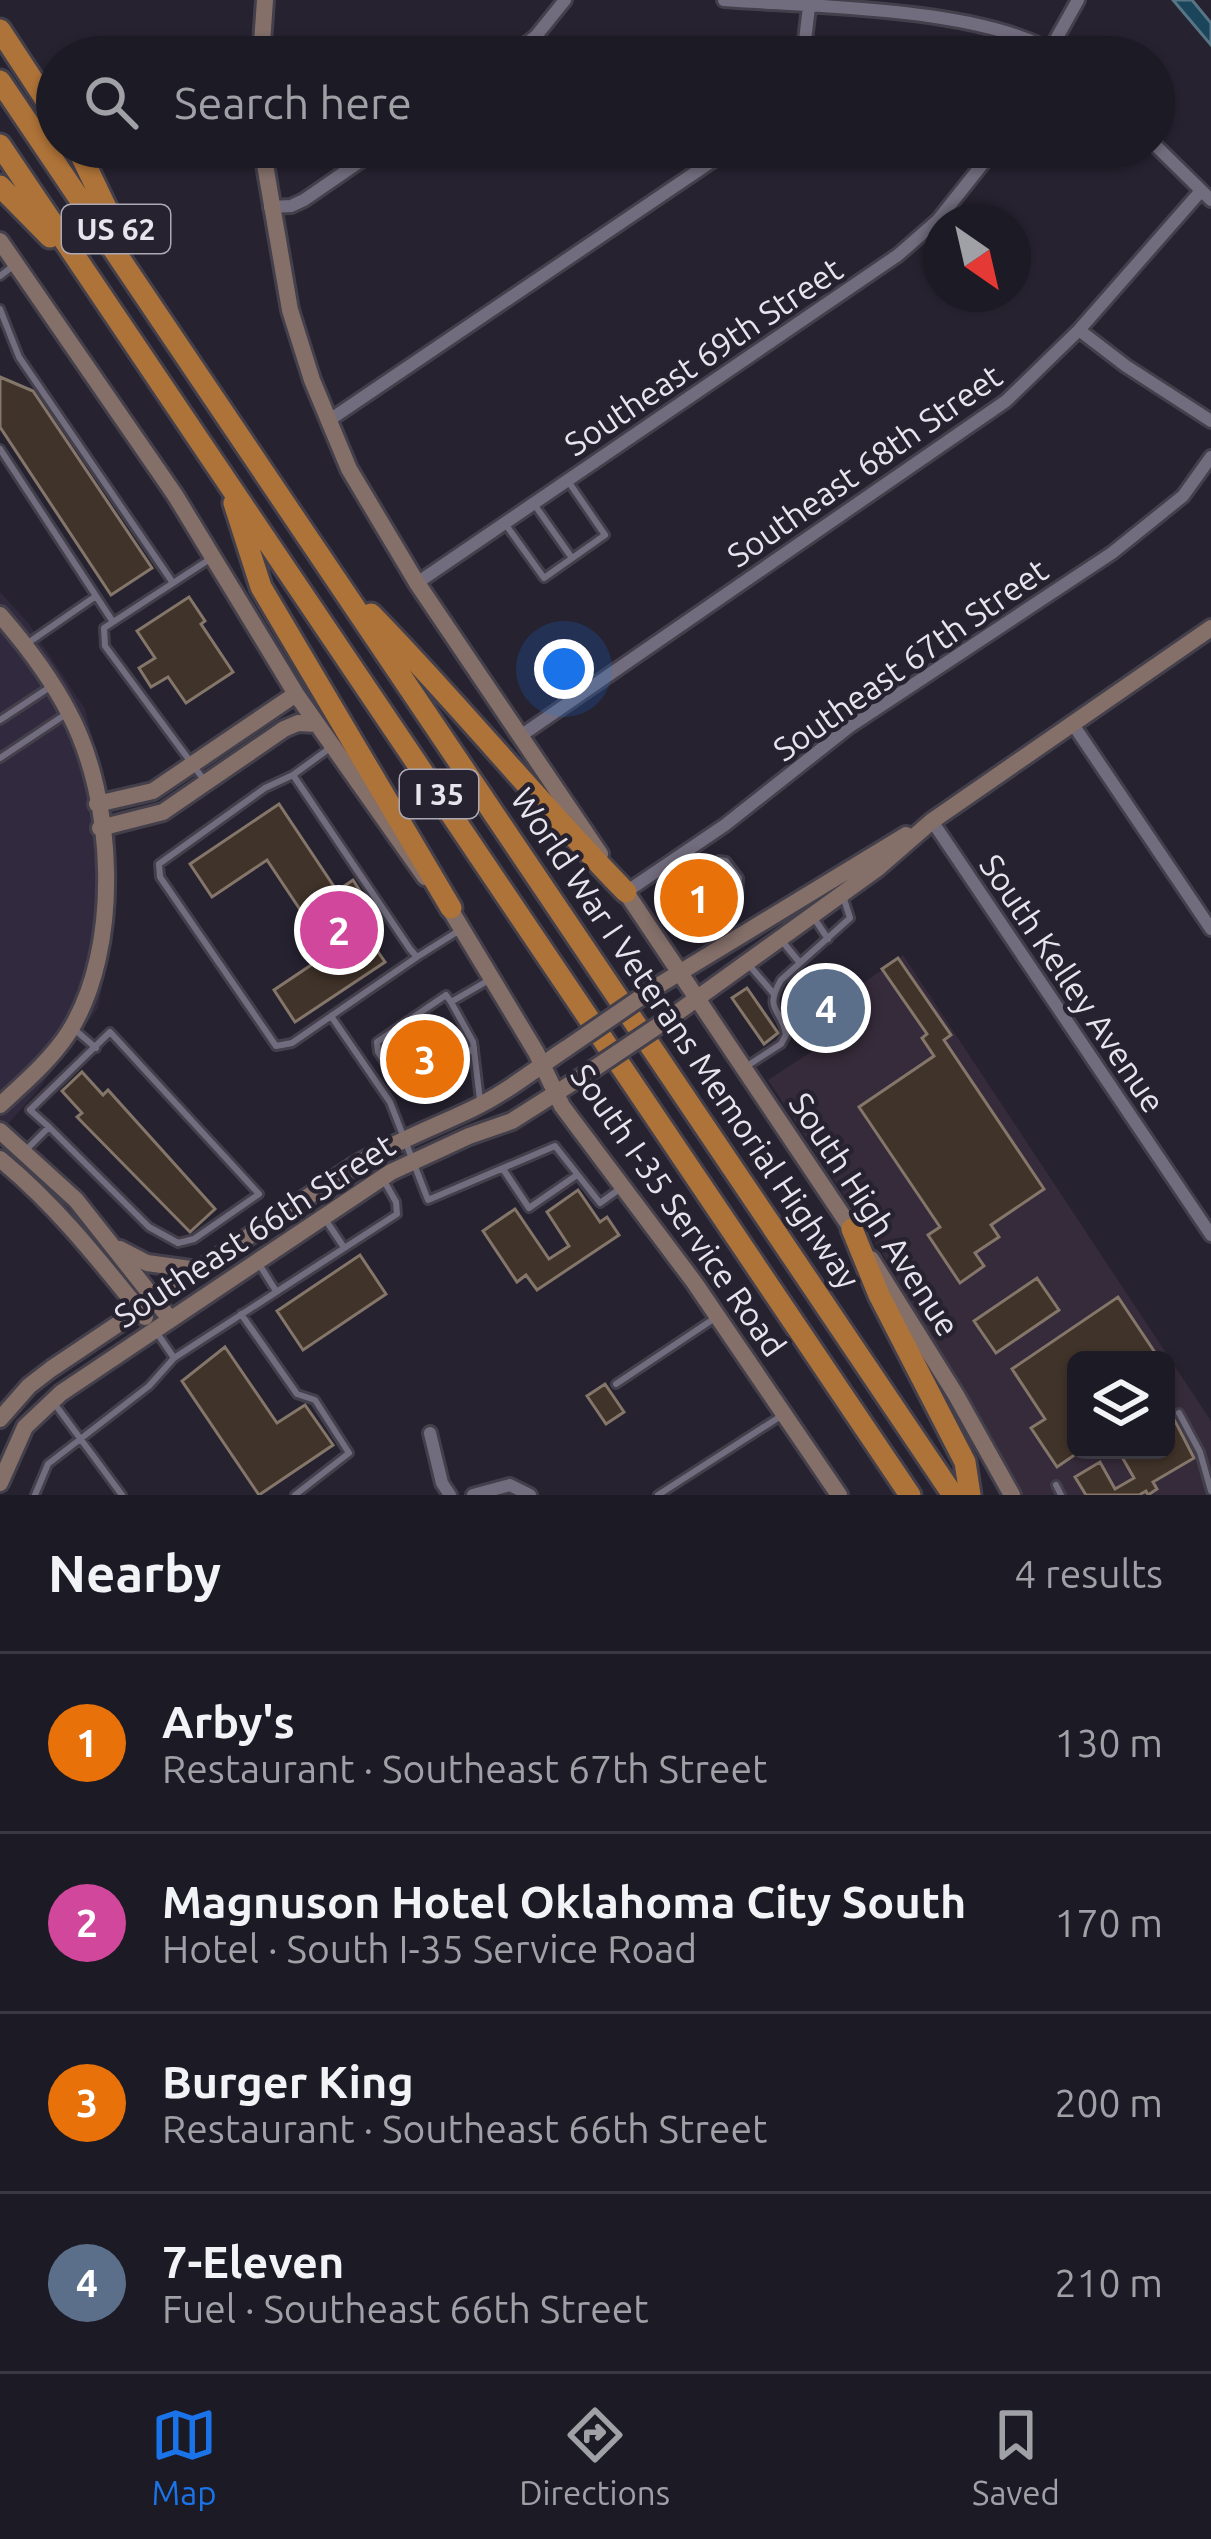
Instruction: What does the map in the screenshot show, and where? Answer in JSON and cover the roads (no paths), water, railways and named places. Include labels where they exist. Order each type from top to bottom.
[{"type":"highway","points":[[0,8],[22,63]]},
{"type":"highway","points":[[0,30],[36,85]]},
{"type":"highway","name":"World War I Veterans Memorial Highway","points":[[0,81],[36,134]]},
{"type":"highway","name":"World War I Veterans Memorial Highway","points":[[0,145],[910,1495]]},
{"type":"highway","name":"World War I Veterans Memorial Highway","points":[[59,168],[953,1495]]},
{"type":"highway","name":"US 62","points":[[86,168],[155,310]]},
{"type":"highway","name":"US 62","points":[[0,186],[89,276]]},
{"type":"highway","points":[[227,479],[262,587],[451,908]]},
{"type":"highway","points":[[337,579],[434,678],[553,817],[626,892]]},
{"type":"highway","points":[[852,1229],[879,1295],[965,1462],[970,1495]]},
{"type":"main road","points":[[262,36],[265,0]]},
{"type":"main road","name":"South High Avenue","points":[[265,168],[290,310],[349,469],[417,584],[852,1229],[1012,1495]]},
{"type":"main road","name":"South I-35 Service Road","points":[[0,241],[175,495],[296,694],[407,857],[451,908],[556,1094],[718,1316],[838,1495]]},
{"type":"main road","points":[[0,615],[69,712],[88,761],[107,878],[104,943],[84,1002],[72,1027],[0,1106]]},
{"type":"main road","name":"Southeast 66th Street","points":[[0,1484],[25,1427],[52,1400],[382,1177],[512,1121],[556,1094],[841,894],[932,821],[1211,628]]},
{"type":"main road","points":[[97,804],[153,791],[296,694]]},
{"type":"main road","points":[[100,828],[163,812],[284,729],[298,723],[317,724]]},
{"type":"main road","name":"Southeast 66th Street","points":[[0,1419],[28,1386],[403,1138],[480,1105],[656,987],[868,855],[932,821]]},
{"type":"main road","points":[[0,1131],[54,1176],[110,1243],[162,1325]]},
{"type":"main road","points":[[0,1160],[40,1192],[147,1305]]},
{"type":"main road","points":[[110,1243],[147,1262],[199,1270]]},
{"type":"street","points":[[536,36],[565,0]]},
{"type":"street","points":[[724,0],[960,21],[1019,36]]},
{"type":"street","points":[[1061,36],[1078,0]]},
{"type":"street","points":[[806,36],[809,7]]},
{"type":"street","points":[[1175,165],[1206,196]]},
{"type":"street","points":[[271,207],[304,200],[350,168]]},
{"type":"street","points":[[328,421],[702,168]]},
{"type":"street","name":"Southeast 69th Street","points":[[417,584],[898,255],[938,220],[979,168]]},
{"type":"street","name":"Southeast 68th Street","points":[[519,737],[1006,401],[1206,196]]},
{"type":"street","points":[[1078,330],[1211,421]]},
{"type":"street","name":"Southeast 67th Street","points":[[626,892],[725,825],[849,727],[1112,553],[1183,496],[1211,457]]},
{"type":"street","points":[[1072,723],[1211,929]]},
{"type":"street","name":"South Kelley Avenue","points":[[932,821],[1211,1234]]},
{"type":"street","points":[[430,1433],[442,1484],[450,1495]]},
{"type":"street","points":[[473,1495],[510,1485],[530,1495]]},
{"type":"lane","points":[[0,276],[16,264]]},
{"type":"lane","points":[[0,309],[20,357],[173,583]]},
{"type":"lane","points":[[0,449],[113,622]]},
{"type":"lane","points":[[505,524],[544,578],[605,536],[568,481]]},
{"type":"lane","points":[[534,504],[572,558]]},
{"type":"lane","points":[[206,784],[105,646],[104,628],[213,557]]},
{"type":"lane","points":[[25,645],[96,596]]},
{"type":"lane","points":[[0,720],[53,685]]},
{"type":"lane","points":[[0,758],[69,712]]},
{"type":"lane","points":[[332,747],[159,864],[160,878],[276,1046],[292,1043],[463,928]]},
{"type":"lane","points":[[293,776],[416,957]]},
{"type":"lane","points":[[719,860],[726,861],[739,878],[738,895],[698,923],[682,926],[670,920],[666,899],[675,886],[719,860]]},
{"type":"lane","points":[[663,867],[675,886]]},
{"type":"lane","points":[[744,1068],[786,1036],[771,1004],[773,993],[850,918],[841,894]]},
{"type":"lane","points":[[812,915],[828,939]]},
{"type":"lane","points":[[654,933],[670,920]]},
{"type":"lane","points":[[780,938],[800,963]]},
{"type":"lane","points":[[747,962],[773,993]]},
{"type":"lane","points":[[451,1002],[492,978]]},
{"type":"lane","points":[[474,1048],[406,1092],[378,1052],[377,1042],[446,995],[474,1048],[480,1105]]},
{"type":"lane","points":[[332,1016],[390,1102],[428,1200],[555,1146],[600,1203],[624,1186]]},
{"type":"lane","points":[[72,1027],[97,1048]]},
{"type":"lane","points":[[110,1032],[260,1194],[194,1239],[178,1243],[149,1227],[30,1110],[97,1048],[110,1032]]},
{"type":"lane","points":[[24,1083],[41,1100]]},
{"type":"lane","points":[[25,1152],[49,1127]]},
{"type":"lane","points":[[503,1169],[529,1208],[578,1174]]},
{"type":"lane","points":[[35,1495],[48,1465],[148,1385],[174,1358],[397,1214],[382,1177]]},
{"type":"lane","points":[[323,1216],[343,1246]]},
{"type":"lane","points":[[256,1262],[275,1291]]},
{"type":"lane","points":[[241,1314],[297,1394],[315,1400],[349,1453],[295,1495]]},
{"type":"lane","points":[[616,1384],[718,1316]]},
{"type":"lane","points":[[162,1325],[174,1358]]},
{"type":"lane","points":[[52,1400],[122,1495]]},
{"type":"lane","points":[[1179,1413],[1201,1452],[1211,1491]]},
{"type":"lane","points":[[658,1495],[784,1414]]},
{"type":"lane","points":[[1056,1485],[1061,1495]]},
{"type":"water","points":[[1173,0],[1192,0],[1211,23],[1211,45]]},
{"type":"place","name":"Arby's","points":[[699,898]]},
{"type":"place","name":"Magnuson Hotel Oklahoma City South","points":[[339,930]]},
{"type":"place","name":"7-Eleven","points":[[826,1008]]},
{"type":"place","name":"Burger King","points":[[425,1059]]}]
